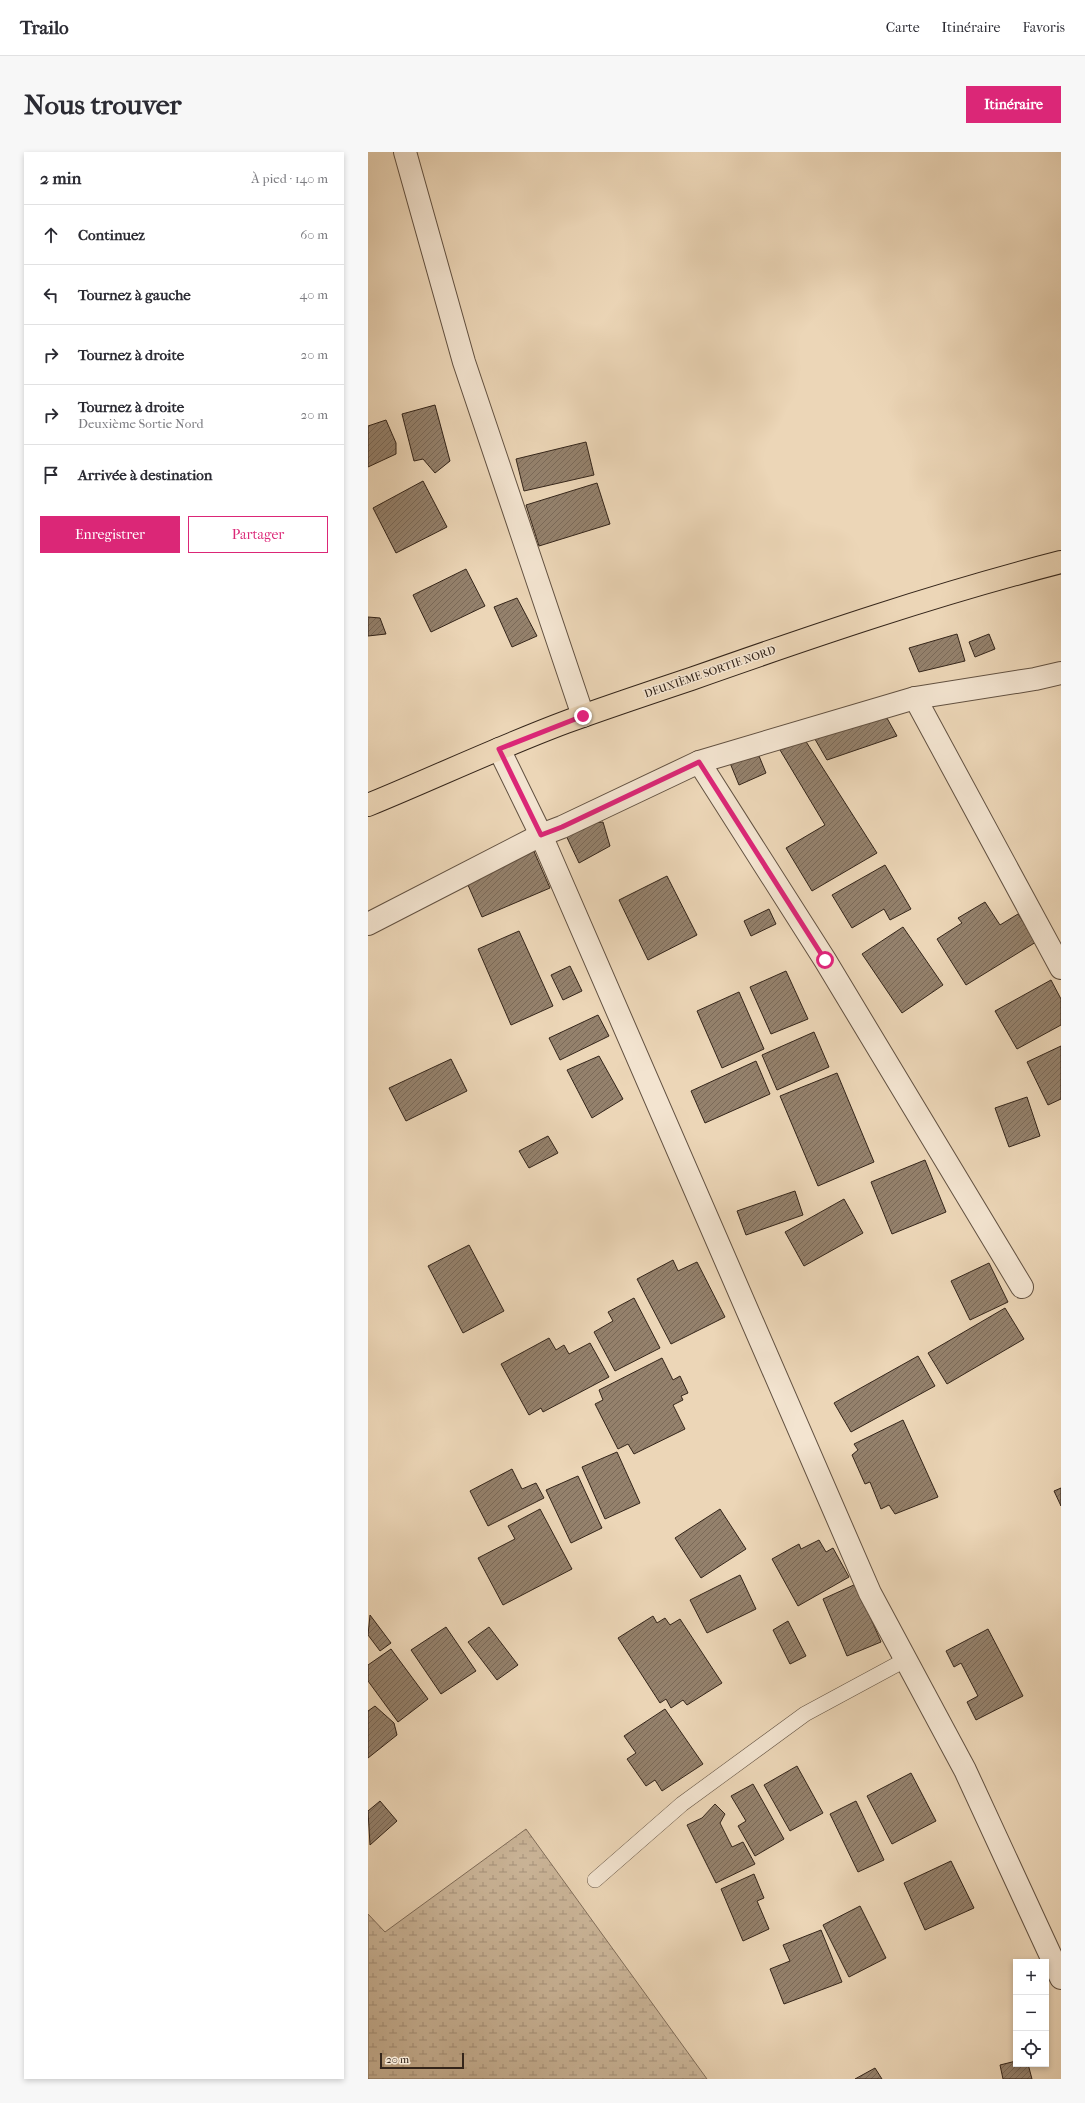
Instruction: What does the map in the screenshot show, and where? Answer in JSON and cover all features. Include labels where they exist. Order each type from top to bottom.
[{"type":"main road","name":"DEUXIÈME SORTIE NORD","points":[[368,805],[499,749],[583,716],[778,648],[880,615],[1014,574],[1061,562]]},
{"type":"street","points":[[405,152],[464,362],[583,716]]},
{"type":"street","points":[[368,924],[541,835],[562,827],[699,762],[915,698],[1035,679],[1061,673]]},
{"type":"street","points":[[915,698],[1061,968]]},
{"type":"street","points":[[499,749],[541,835],[866,1586],[904,1660],[965,1770],[1061,1978]]},
{"type":"street","points":[[699,762],[825,960],[1022,1287]]},
{"type":"lane","points":[[595,1880],[682,1804],[805,1714],[904,1660]]},
{"type":"green space","points":[[526,1829],[707,2079],[368,2079],[368,1914],[385,1932]]},
{"type":"building","points":[[435,405],[450,461],[435,473],[423,459],[414,461],[402,414]]},
{"type":"building","points":[[386,420],[396,443],[396,454],[368,467],[368,426]]},
{"type":"building","points":[[586,442],[594,475],[524,491],[516,459]]},
{"type":"building","points":[[423,481],[447,527],[396,553],[373,508]]},
{"type":"building","points":[[597,483],[610,524],[539,546],[526,505]]},
{"type":"building","points":[[466,569],[485,606],[431,632],[413,595]]},
{"type":"building","points":[[517,598],[537,636],[512,647],[494,607]]},
{"type":"building","points":[[368,617],[380,618],[386,634],[368,636]]},
{"type":"building","points":[[957,634],[965,661],[919,672],[909,648]]},
{"type":"building","points":[[989,634],[995,649],[975,657],[969,642]]},
{"type":"building","points":[[883,711],[897,736],[827,760],[812,734]]},
{"type":"building","points":[[805,740],[877,853],[812,891],[786,848],[825,825],[780,750]]},
{"type":"building","points":[[757,751],[766,773],[739,785],[730,763]]},
{"type":"building","points":[[603,822],[610,846],[579,863],[562,827]]},
{"type":"building","points":[[532,847],[550,888],[482,917],[464,876]]},
{"type":"building","points":[[885,865],[911,909],[890,920],[884,909],[852,928],[832,895]]},
{"type":"building","points":[[667,876],[697,935],[648,960],[619,900]]},
{"type":"building","points":[[985,902],[1000,925],[1018,914],[1036,942],[966,985],[937,939],[962,923],[958,918]]},
{"type":"building","points":[[769,909],[776,924],[751,936],[744,921]]},
{"type":"building","points":[[903,927],[943,985],[902,1013],[862,954]]},
{"type":"building","points":[[519,931],[553,1006],[511,1025],[478,949]]},
{"type":"building","points":[[570,966],[582,991],[563,1000],[551,975]]},
{"type":"building","points":[[786,971],[808,1019],[771,1034],[750,987]]},
{"type":"building","points":[[1051,980],[1061,999],[1061,1025],[1017,1049],[995,1011]]},
{"type":"building","points":[[739,992],[764,1049],[722,1068],[697,1011]]},
{"type":"building","points":[[598,1015],[609,1036],[560,1060],[549,1038]]},
{"type":"building","points":[[814,1032],[829,1067],[777,1090],[762,1055]]},
{"type":"building","points":[[1061,1046],[1061,1099],[1048,1105],[1027,1062]]},
{"type":"building","points":[[599,1056],[623,1099],[592,1118],[567,1070]]},
{"type":"building","points":[[451,1059],[467,1091],[406,1121],[389,1088]]},
{"type":"building","points":[[756,1061],[770,1094],[705,1123],[691,1091]]},
{"type":"building","points":[[837,1073],[874,1162],[818,1186],[780,1096]]},
{"type":"building","points":[[1027,1097],[1040,1136],[1009,1147],[995,1108]]},
{"type":"building","points":[[548,1136],[558,1153],[529,1168],[519,1151]]},
{"type":"building","points":[[925,1160],[946,1212],[892,1234],[871,1182]]},
{"type":"building","points":[[795,1191],[803,1215],[746,1235],[737,1211]]},
{"type":"building","points":[[844,1199],[863,1233],[804,1266],[785,1232]]},
{"type":"building","points":[[469,1245],[504,1311],[463,1333],[428,1266]]},
{"type":"building","points":[[673,1260],[678,1271],[697,1262],[725,1317],[671,1344],[637,1279]]},
{"type":"building","points":[[989,1263],[1008,1302],[970,1320],[951,1281]]},
{"type":"building","points":[[634,1298],[660,1348],[615,1371],[594,1332],[613,1321],[608,1312]]},
{"type":"building","points":[[1005,1308],[1024,1339],[947,1384],[928,1353]]},
{"type":"building","points":[[549,1338],[556,1350],[564,1345],[569,1354],[590,1343],[609,1377],[543,1412],[541,1408],[529,1415],[501,1364]]},
{"type":"building","points":[[918,1356],[935,1386],[851,1432],[834,1403]]},
{"type":"building","points":[[662,1358],[673,1380],[680,1376],[688,1393],[681,1396],[683,1400],[673,1405],[685,1429],[634,1454],[628,1444],[618,1449],[595,1404],[603,1400],[599,1390]]},
{"type":"building","points":[[903,1420],[938,1497],[895,1514],[889,1505],[881,1509],[870,1482],[865,1484],[852,1455],[858,1450],[854,1444]]},
{"type":"building","points":[[617,1452],[640,1503],[605,1519],[582,1467]]},
{"type":"building","points":[[512,1469],[522,1489],[536,1483],[544,1498],[488,1526],[470,1491]]},
{"type":"building","points":[[578,1476],[602,1528],[571,1543],[546,1490]]},
{"type":"building","points":[[1061,1488],[1061,1506],[1054,1491]]},
{"type":"building","points":[[540,1509],[572,1569],[503,1605],[478,1558],[515,1539],[508,1526]]},
{"type":"building","points":[[720,1509],[746,1549],[701,1578],[675,1538]]},
{"type":"building","points":[[819,1540],[826,1552],[833,1548],[849,1577],[798,1606],[772,1559],[799,1544],[801,1549]]},
{"type":"building","points":[[740,1575],[756,1609],[707,1633],[690,1600]]},
{"type":"building","points":[[856,1584],[881,1642],[847,1656],[823,1599]]},
{"type":"building","points":[[370,1615],[391,1643],[380,1651],[368,1635]]},
{"type":"building","points":[[653,1616],[657,1623],[665,1618],[670,1625],[680,1619],[722,1683],[687,1705],[683,1700],[671,1708],[666,1699],[660,1703],[618,1638]]},
{"type":"building","points":[[788,1621],[806,1656],[790,1664],[773,1630]]},
{"type":"building","points":[[446,1627],[476,1671],[441,1694],[411,1650]]},
{"type":"building","points":[[489,1627],[518,1665],[497,1680],[468,1642]]},
{"type":"building","points":[[988,1629],[1023,1696],[976,1720],[967,1702],[978,1696],[961,1663],[954,1667],[946,1651]]},
{"type":"building","points":[[391,1649],[428,1699],[398,1722],[368,1681],[368,1665]]},
{"type":"building","points":[[375,1706],[394,1723],[397,1735],[368,1758],[368,1711]]},
{"type":"building","points":[[665,1709],[703,1764],[662,1791],[655,1780],[646,1786],[627,1759],[636,1753],[624,1736]]},
{"type":"building","points":[[797,1766],[823,1813],[790,1831],[764,1785]]},
{"type":"building","points":[[911,1773],[936,1821],[892,1844],[867,1796]]},
{"type":"building","points":[[753,1784],[784,1839],[755,1856],[738,1826],[746,1821],[731,1796]]},
{"type":"building","points":[[380,1801],[397,1821],[370,1845],[368,1811]]},
{"type":"building","points":[[856,1801],[884,1860],[858,1872],[830,1814]]},
{"type":"building","points":[[715,1804],[725,1814],[720,1823],[732,1847],[743,1842],[755,1864],[716,1883],[687,1825],[702,1818]]},
{"type":"building","points":[[951,1861],[974,1908],[925,1930],[904,1883]]},
{"type":"building","points":[[754,1874],[764,1898],[757,1901],[769,1929],[743,1941],[721,1889]]},
{"type":"building","points":[[860,1906],[886,1958],[849,1977],[823,1925]]},
{"type":"building","points":[[821,1930],[842,1982],[784,2004],[770,1969],[790,1961],[783,1945]]},
{"type":"building","points":[[1013,2062],[1013,2067],[1029,2067],[1032,2079],[1003,2079],[1000,2065]]},
{"type":"building","points":[[875,2068],[882,2079],[855,2079]]},
{"type":"route","points":[[583,716],[499,749],[541,835],[562,827],[699,762],[825,960]]}]
